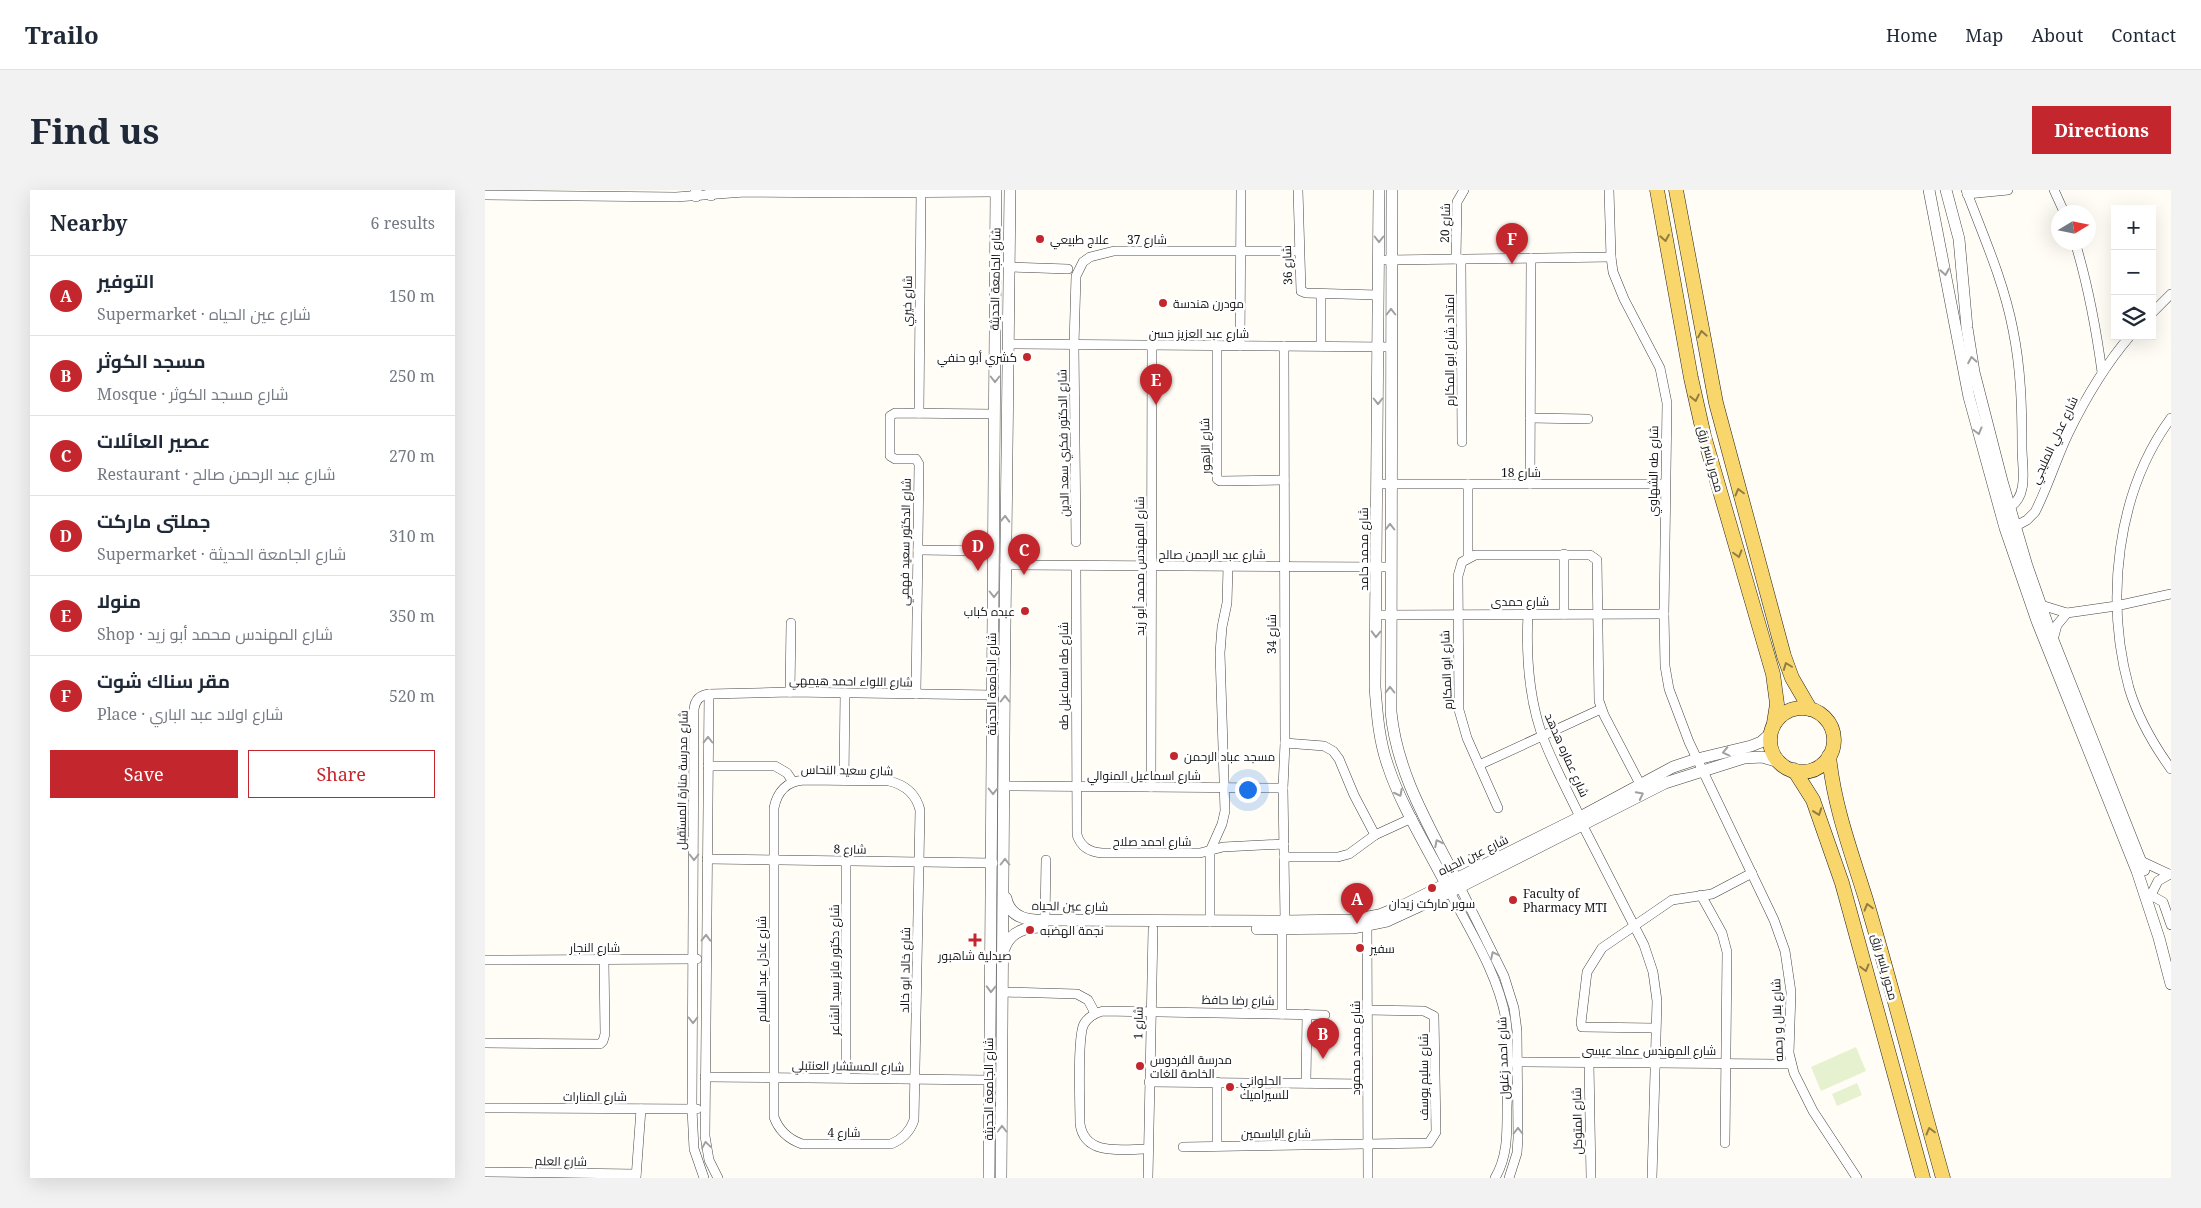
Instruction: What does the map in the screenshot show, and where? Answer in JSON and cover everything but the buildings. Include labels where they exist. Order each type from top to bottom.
[{"type":"main road","name":"محور ياسر رزق","points":[[1657,190],[1691,378],[1704,436],[1773,674],[1777,694],[1772,729]]},
{"type":"main road","name":"محور ياسر رزق","points":[[1676,190],[1710,374],[1723,432],[1784,656],[1792,678],[1810,709]]},
{"type":"main road","points":[[1792,709],[1810,709],[1820,714],[1831,728],[1833,745],[1829,756],[1821,765],[1811,770],[1794,770],[1779,762],[1771,746],[1772,729],[1782,714],[1792,709]]},
{"type":"main road","name":"محور ياسر رزق","points":[[1829,756],[1833,788],[1840,817],[1867,903],[1943,1178]]},
{"type":"main road","name":"محور ياسر رزق","points":[[1794,770],[1805,784],[1813,800],[1842,883],[1923,1178]]},
{"type":"street","name":"شارع الجامعة الحديثة","points":[[989,1178],[990,1080],[1003,992],[1004,951],[1005,786],[999,759],[993,695],[994,551],[1008,344],[1010,190]]},
{"type":"street","points":[[1240,346],[1241,190]]},
{"type":"street","name":"شارع 36","points":[[1298,190],[1301,291],[1321,294],[1378,294]]},
{"type":"street","name":"شارع محمد حامد","points":[[1379,190],[1375,687],[1379,733],[1393,782],[1412,818],[1453,885]]},
{"type":"street","points":[[1392,190],[1390,705],[1397,752],[1453,885]]},
{"type":"street","name":"شارع 20","points":[[1459,259],[1457,202],[1464,190]]},
{"type":"street","name":"شارع طه الشهاوي","points":[[1609,190],[1611,258],[1617,286],[1652,351],[1664,385],[1667,403],[1665,666],[1669,689],[1685,734],[1704,770]]},
{"type":"street","points":[[1929,190],[1969,397],[2005,528],[2037,621],[2140,880],[2171,984]]},
{"type":"street","points":[[1947,190],[1957,226],[1974,372],[2010,507],[2053,640],[2141,861],[2171,953]]},
{"type":"street","points":[[2009,190],[1967,192],[2004,294],[2013,330],[2019,368],[2023,407],[2023,488],[2018,500],[2010,507]]},
{"type":"street","points":[[2054,190],[2061,205]]},
{"type":"street","points":[[485,196],[764,191],[996,191]]},
{"type":"street","name":"شارع الجامعة الحديثة","points":[[996,191],[995,414],[1000,441],[1005,565],[999,759],[993,863],[996,1042],[1001,1178]]},
{"type":"street","name":"شارع خيري","points":[[919,413],[921,192]]},
{"type":"street","points":[[1941,250],[1945,245],[1952,245],[1961,265]]},
{"type":"street","points":[[2077,250],[2096,324],[2102,372]]},
{"type":"street","name":"شارع 37","points":[[1074,345],[1076,276],[1083,262],[1090,257],[1114,251],[1299,251]]},
{"type":"street","points":[[1530,484],[1531,258]]},
{"type":"street","points":[[1379,260],[1611,258]]},
{"type":"street","name":"امتداد شارع ابو المكارم","points":[[1459,259],[1462,442]]},
{"type":"street","points":[[1009,267],[1068,269]]},
{"type":"street","points":[[1321,294],[1321,346]]},
{"type":"street","points":[[2156,309],[2171,294]]},
{"type":"street","name":"شارع عدلي المليجي","points":[[2016,526],[2027,520],[2035,512],[2068,434],[2102,372],[2127,340]]},
{"type":"street","name":"شارع عبد العزيز حسن","points":[[1008,344],[1391,347]]},
{"type":"street","name":"شارع الدكتور فكري سعد الدين","points":[[1074,345],[1077,542]]},
{"type":"street","name":"شارع المهندس محمد أبو زيد","points":[[1151,787],[1152,345]]},
{"type":"street","name":"شارع الزهور","points":[[1217,346],[1217,479],[1221,481],[1284,480]]},
{"type":"street","name":"شارع 34","points":[[1281,1014],[1284,926],[1283,788],[1285,743],[1283,567],[1284,346]]},
{"type":"street","name":"شارع الدكتور سعيد فهمي","points":[[916,694],[919,462],[916,459],[897,460],[891,457],[890,426],[891,416],[894,413],[919,413]]},
{"type":"street","points":[[919,413],[995,414]]},
{"type":"street","points":[[1530,418],[1588,419]]},
{"type":"street","points":[[2171,418],[2149,455],[2131,502],[2121,551],[2116,606],[2122,659],[2130,690],[2153,744],[2171,769]]},
{"type":"street","name":"شارع 18","points":[[1377,484],[1665,484]]},
{"type":"street","points":[[1468,484],[1468,557],[1475,555],[1564,554],[1590,555],[1597,560],[1598,693],[1601,709],[1640,784]]},
{"type":"street","points":[[918,550],[994,551]]},
{"type":"street","points":[[1564,554],[1564,614]]},
{"type":"street","name":"شارع ابو المكارم","points":[[1468,557],[1459,569],[1457,614],[1459,710],[1467,738],[1498,808]]},
{"type":"street","name":"شارع عبد الرحمن صالح","points":[[1005,565],[1390,567]]},
{"type":"street","name":"شارع طه اسماعيل طه","points":[[1076,566],[1076,787]]},
{"type":"street","points":[[1210,922],[1210,851],[1224,818],[1220,653],[1227,603],[1229,566]]},
{"type":"street","points":[[2041,605],[2067,613],[2116,606],[2171,594]]},
{"type":"street","points":[[2053,640],[2057,625],[2067,613]]},
{"type":"street","name":"شارع عماره هدهد","points":[[1528,614],[1528,677],[1542,735],[1581,821],[1644,945],[1653,972],[1657,1000],[1652,1178]]},
{"type":"street","name":"شارع حمدى","points":[[1377,615],[1664,614]]},
{"type":"street","points":[[790,692],[791,623]]},
{"type":"street","name":"شارع اللواء احمد هيمهي","points":[[709,694],[790,692],[993,695]]},
{"type":"street","points":[[844,780],[845,693]]},
{"type":"street","name":"شارع مدرسة منارة المستقبل","points":[[703,1178],[694,1149],[692,1109],[694,710],[700,697],[709,694],[705,1109],[706,1148],[709,1160],[718,1178]]},
{"type":"street","points":[[1479,765],[1601,709]]},
{"type":"street","name":"شارع عين الحياه","points":[[1581,821],[1640,784],[1673,767],[1697,758],[1751,746],[1761,742],[1772,729]]},
{"type":"street","points":[[1285,743],[1324,746],[1333,751],[1343,767],[1354,795],[1375,835]]},
{"type":"street","name":"شارع عين الحياه","points":[[1004,951],[1008,941],[1015,933],[1030,928],[1153,929],[1284,926],[1367,922],[1397,917],[1453,885],[1581,821],[1658,786],[1750,757],[1762,757],[1779,762]]},
{"type":"street","points":[[708,766],[775,766],[787,773],[793,782]]},
{"type":"street","name":"شارع بلال و رحمه","points":[[1704,770],[1774,920],[1785,951],[1791,992],[1790,1064],[1813,1111],[1857,1178]]},
{"type":"street","name":"شارع سعيد النحاس","points":[[774,860],[775,802],[782,790],[793,782],[804,780],[844,780],[889,781],[910,790],[920,810],[919,862]]},
{"type":"street","name":"شارع اسماعيل المنوالي","points":[[1005,786],[1283,788]]},
{"type":"street","name":"شارع احمد صلاح","points":[[1076,787],[1077,835],[1079,841],[1089,850],[1101,853],[1195,853],[1223,847],[1284,844]]},
{"type":"street","points":[[1284,857],[1343,856],[1354,852],[1375,835],[1412,818]]},
{"type":"street","name":"شارع 8","points":[[707,860],[993,863]]},
{"type":"street","name":"شارع عادل عبد السلام","points":[[774,860],[774,1077]]},
{"type":"street","points":[[1045,920],[1046,860]]},
{"type":"street","name":"شارع دكتور فايز سيد الشاعر","points":[[846,861],[846,1078]]},
{"type":"street","points":[[2141,861],[2170,874]]},
{"type":"street","name":"شارع خالد ابو خالد","points":[[915,1079],[919,862]]},
{"type":"street","points":[[1655,1028],[1584,1028],[1581,1025],[1587,972],[1591,962],[1602,948],[1672,900],[1718,892],[1752,874]]},
{"type":"street","points":[[2153,895],[2158,881],[2170,874]]},
{"type":"street","name":"شارع احمد زغلول","points":[[1453,885],[1504,976],[1516,1019],[1506,1149],[1495,1178]]},
{"type":"street","name":"شارع احمد زغلول","points":[[1453,885],[1495,980],[1506,1021],[1513,1062],[1518,1138],[1517,1153],[1509,1178]]},
{"type":"street","name":"شارع عين الحياه","points":[[1005,891],[1009,908],[1018,916],[1029,920],[1210,922],[1284,926]]},
{"type":"street","points":[[2153,895],[2163,902],[2171,925]]},
{"type":"street","points":[[1701,896],[1719,927],[1726,945],[1725,1143]]},
{"type":"street","name":"شارع محمد محمود","points":[[1367,922],[1368,1178]]},
{"type":"street","name":"شارع 1","points":[[1148,1178],[1147,1149],[1153,929]]},
{"type":"street","name":"شارع النجار","points":[[485,960],[706,959]]},
{"type":"street","points":[[485,1043],[600,1044],[605,1034],[604,960]]},
{"type":"street","points":[[1495,980],[1504,976]]},
{"type":"street","points":[[1003,992],[1077,994],[1088,1000],[1095,1013],[1084,1024],[1081,1031],[1081,1130],[1087,1140],[1097,1147],[1147,1149]]},
{"type":"street","name":"شارع سليم يوسف","points":[[1367,1010],[1424,1010],[1434,1016],[1436,1093],[1436,1132],[1432,1140],[1424,1145],[1368,1145]]},
{"type":"street","name":"شارع رضا حافظ","points":[[1095,1013],[1103,1011],[1151,1011],[1325,1015]]},
{"type":"street","points":[[1306,1083],[1307,1014]]},
{"type":"street","name":"شارع المهندس عماد عيسى","points":[[1513,1062],[1790,1064]]},
{"type":"street","name":"شارع المتوكل","points":[[1589,1063],[1591,1178]]},
{"type":"street","name":"شارع المستشار العنتبلي","points":[[705,1077],[990,1080]]},
{"type":"street","name":"شارع 4","points":[[774,1077],[774,1117],[777,1125],[787,1137],[810,1145],[883,1144],[897,1141],[908,1133],[914,1120],[915,1079]]},
{"type":"street","points":[[1149,1082],[1367,1084]]},
{"type":"street","points":[[1217,1082],[1217,1146]]},
{"type":"street","name":"شارع المنارات","points":[[485,1108],[705,1109]]},
{"type":"street","points":[[636,1176],[641,1109]]},
{"type":"street","name":"شارع الياسمين","points":[[1183,1147],[1368,1145]]},
{"type":"street","name":"شارع العلم","points":[[485,1172],[504,1175],[636,1176]]},
{"type":"green space","points":[[1856,1047],[1866,1071],[1821,1091],[1811,1067]]},
{"type":"green space","points":[[1857,1083],[1862,1095],[1837,1106],[1832,1094]]},
{"type":"place","name":"علاج طبيعي","points":[[1040,239]]},
{"type":"place","name":"مقر سناك شوت","points":[[1512,264]]},
{"type":"place","name":"مودرن هندسة","points":[[1163,303]]},
{"type":"place","name":"كشري أبو حنفي","points":[[1027,357]]},
{"type":"place","name":"منولا","points":[[1156,405]]},
{"type":"place","name":"جملتى ماركت","points":[[978,571]]},
{"type":"place","name":"عصير العائلات","points":[[1024,575]]},
{"type":"place","name":"عبده كباب","points":[[1025,611]]},
{"type":"place","name":"مسجد عباد الرحمن","points":[[1174,756]]},
{"type":"place","name":"سوبر ماركت زيدان","points":[[1432,888]]},
{"type":"place","name":"Faculty of Pharmacy MTI","points":[[1513,900]]},
{"type":"place","name":"التوفير","points":[[1357,924]]},
{"type":"place","name":"نجمة الهضبه","points":[[1030,930]]},
{"type":"place","name":"صيدلية شاهبور","points":[[975,940]]},
{"type":"place","name":"سفير","points":[[1360,948]]},
{"type":"place","name":"مسجد الكوثر","points":[[1323,1059]]},
{"type":"place","name":"مدرسة الفردوس الخاصة للغات","points":[[1140,1066]]},
{"type":"place","name":"الحلواني للسيراميك","points":[[1230,1087]]}]
